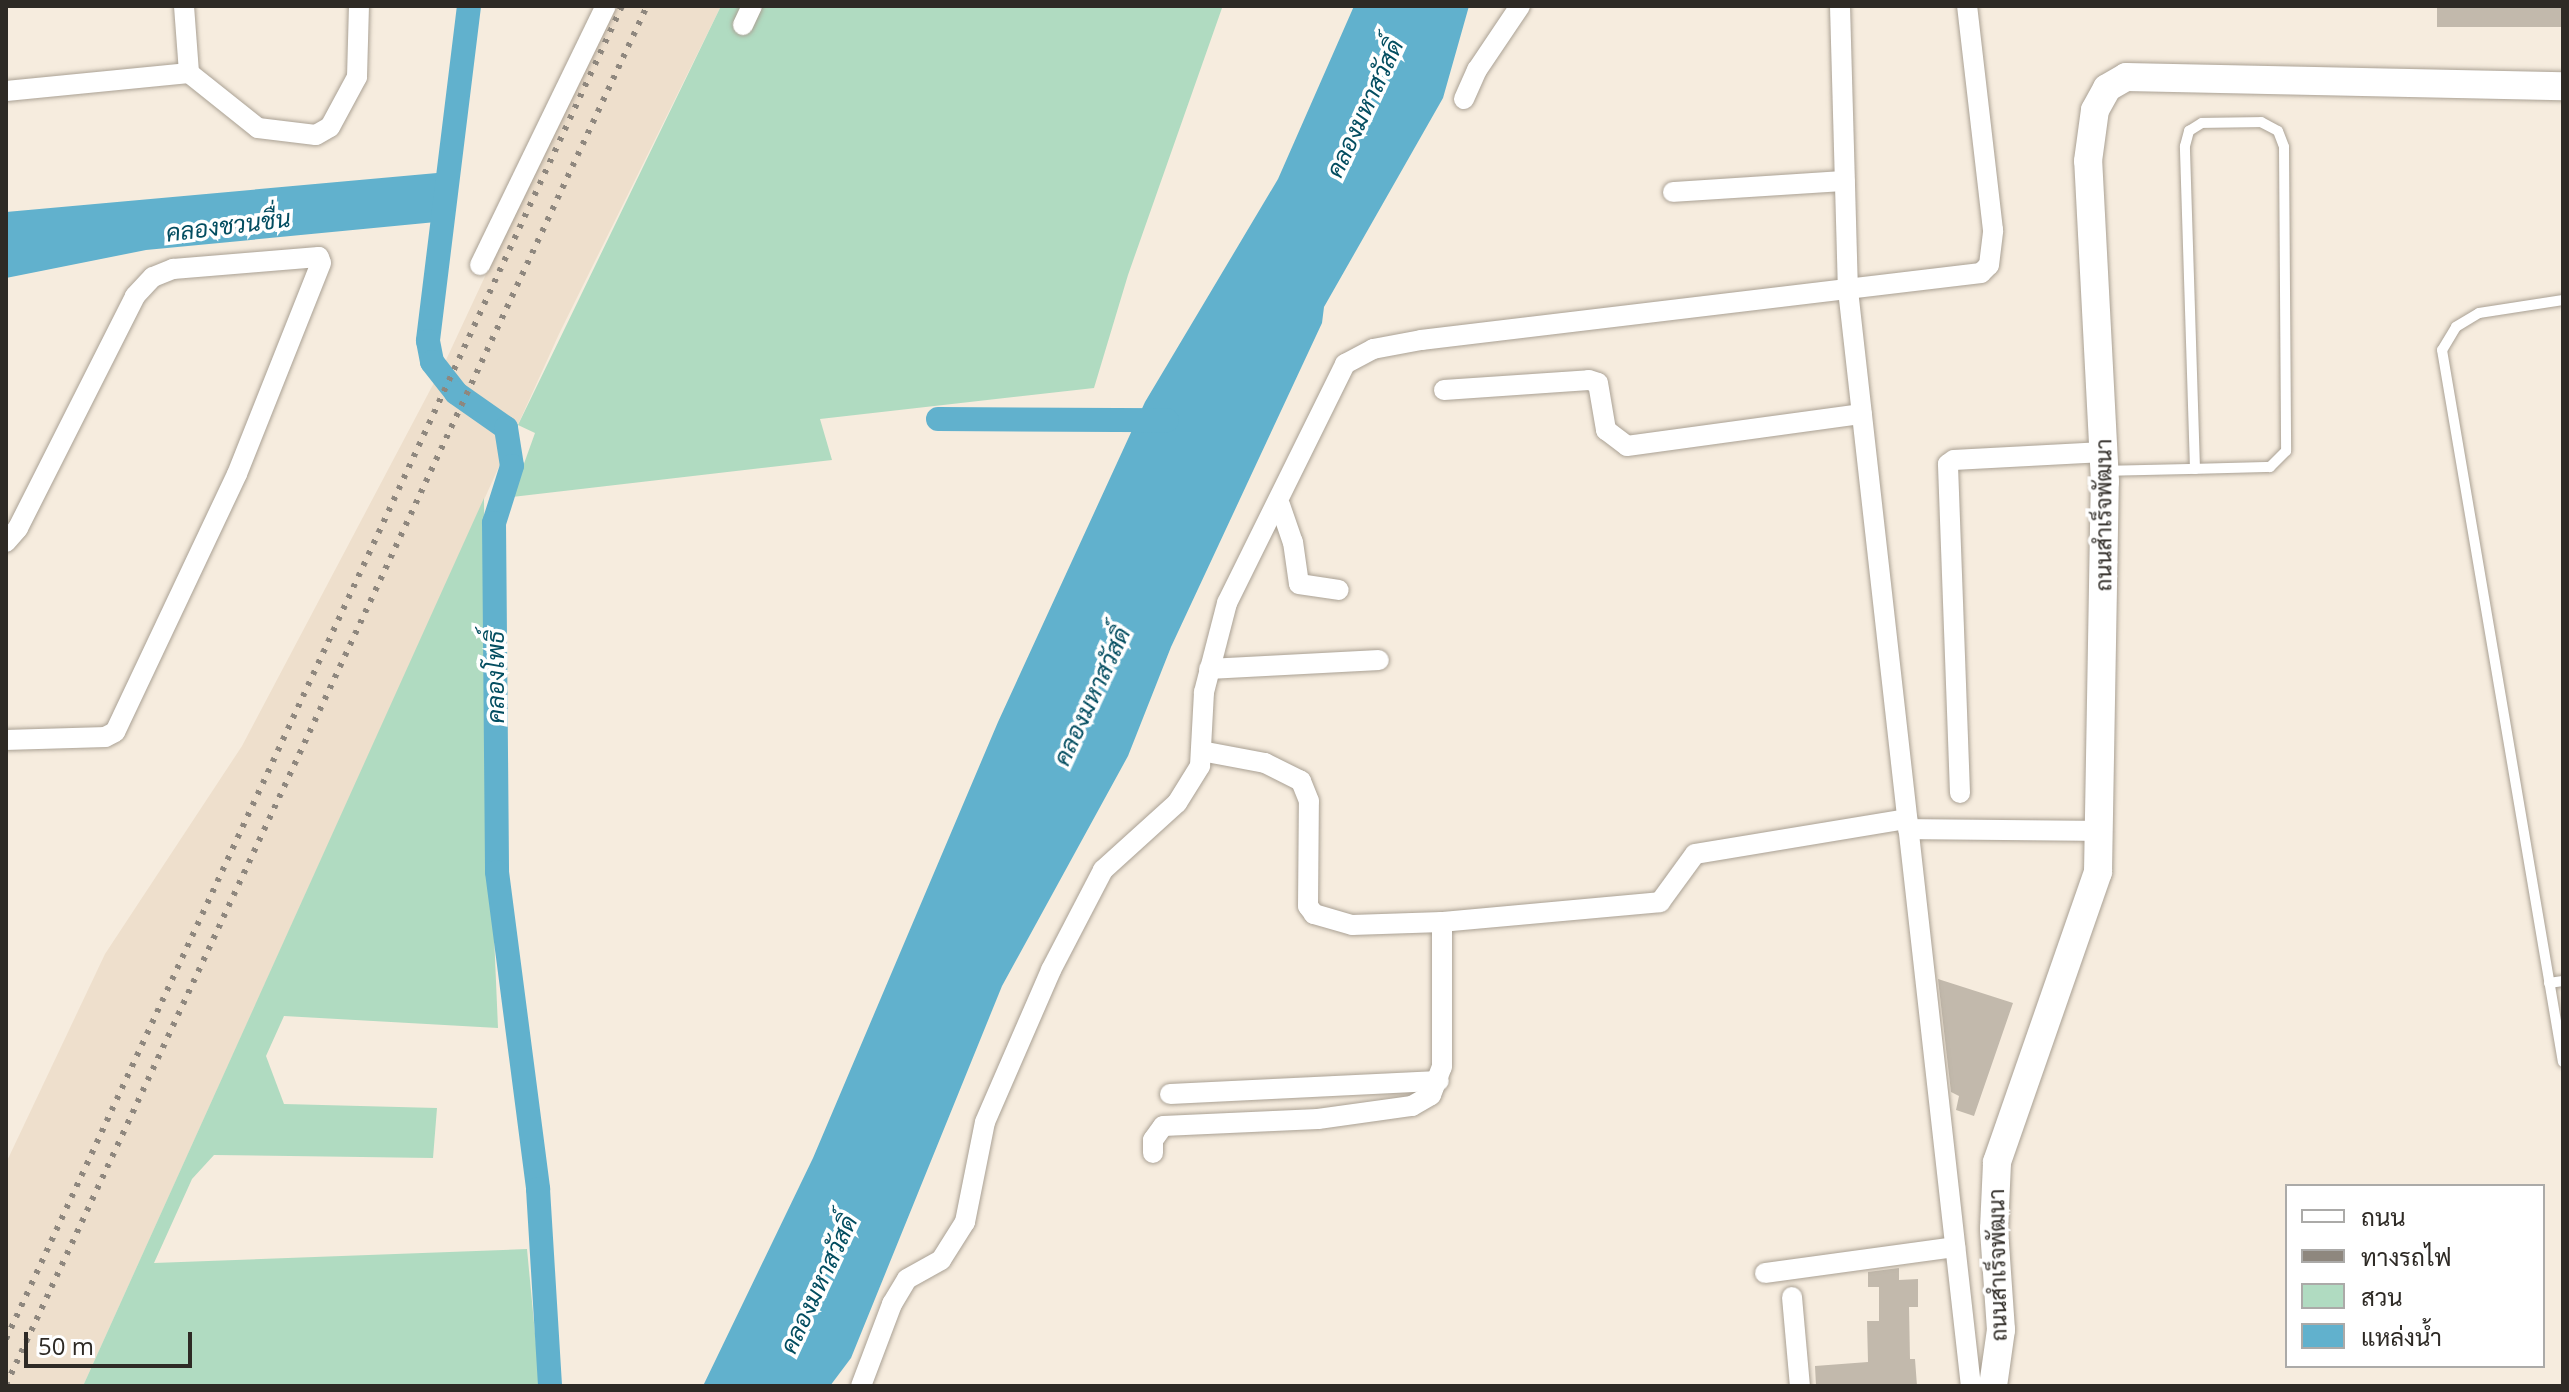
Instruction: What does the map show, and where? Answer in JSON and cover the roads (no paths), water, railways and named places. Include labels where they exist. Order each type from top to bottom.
[{"type":"street","points":[[184,6],[189,73]]},
{"type":"street","points":[[6,91],[189,73],[258,128],[316,135],[330,127],[357,77],[359,6]]},
{"type":"street","points":[[480,265],[606,6]]},
{"type":"street","points":[[1464,99],[1477,70],[1520,6]]},
{"type":"street","points":[[1840,6],[1848,290],[1971,1386]]},
{"type":"street","points":[[861,1386],[892,1304],[907,1279],[941,1260],[965,1222],[985,1122],[1051,970],[1096,882],[1118,852],[1177,803],[1200,766],[1209,669],[1227,603],[1280,505],[1283,489],[1353,356],[1421,340],[1981,273],[1989,265],[1993,230],[1967,6]]},
{"type":"street","name":"ถนนสำเร็จพัฒนา","points":[[1996,1380],[1997,1162],[2098,872],[2104,462],[2088,161],[2095,110],[2107,88],[2126,77],[2563,86]]},
{"type":"street","points":[[1673,192],[1845,181]]},
{"type":"street","points":[[6,542],[18,528],[135,296],[153,277],[173,269],[319,257],[321,263],[237,474],[115,732],[105,737],[6,740]]},
{"type":"street","points":[[1444,390],[1589,380],[1598,383],[1606,430],[1627,446],[1862,414]]},
{"type":"street","points":[[1960,793],[1948,464],[1954,460],[2104,462]]},
{"type":"street","points":[[1280,505],[1293,542],[1299,584],[1339,590]]},
{"type":"street","points":[[1209,669],[1379,660]]},
{"type":"street","points":[[1201,751],[1265,763],[1301,781],[1309,801],[1308,906],[1314,914],[1366,926],[1660,902],[1695,854],[1908,824],[2098,831]]},
{"type":"street","points":[[1153,1153],[1153,1140],[1163,1126],[1318,1119],[1412,1106],[1431,1095],[1439,1081],[1442,922]]},
{"type":"street","points":[[1170,1094],[1439,1081]]},
{"type":"street","points":[[1765,1273],[1955,1247]]},
{"type":"street","points":[[1792,1297],[1800,1386]]},
{"type":"lane","points":[[2104,462],[2195,469],[2270,467],[2286,451],[2284,147],[2278,131],[2261,122],[2202,123],[2189,131],[2185,146],[2195,469]]},
{"type":"lane","points":[[2563,300],[2479,313],[2456,327],[2442,350],[2563,1062]]},
{"type":"lane","points":[[2549,983],[2563,981]]},
{"type":"water","name":"คลองมหาสวัสดิ์","points":[[1354,6],[1469,6],[1443,98],[1324,307],[1322,323],[1171,647],[1128,756],[1002,986],[851,1358],[830,1386],[703,1386],[813,1158],[998,722],[1145,402],[1278,179]]},
{"type":"water","name":"คลองชวนชื่น","points":[[437,173],[436,222],[146,250],[6,278],[6,212]]},
{"type":"waterway","name":"คลองโพธิ์","points":[[469,6],[428,341],[432,362],[456,393],[506,428],[512,466],[494,523],[497,872],[538,1189],[550,1386]]},
{"type":"waterway","points":[[938,419],[1167,420]]},
{"type":"railway","points":[[6,1339],[622,6]]},
{"type":"railway","points":[[6,1385],[647,6]]}]
